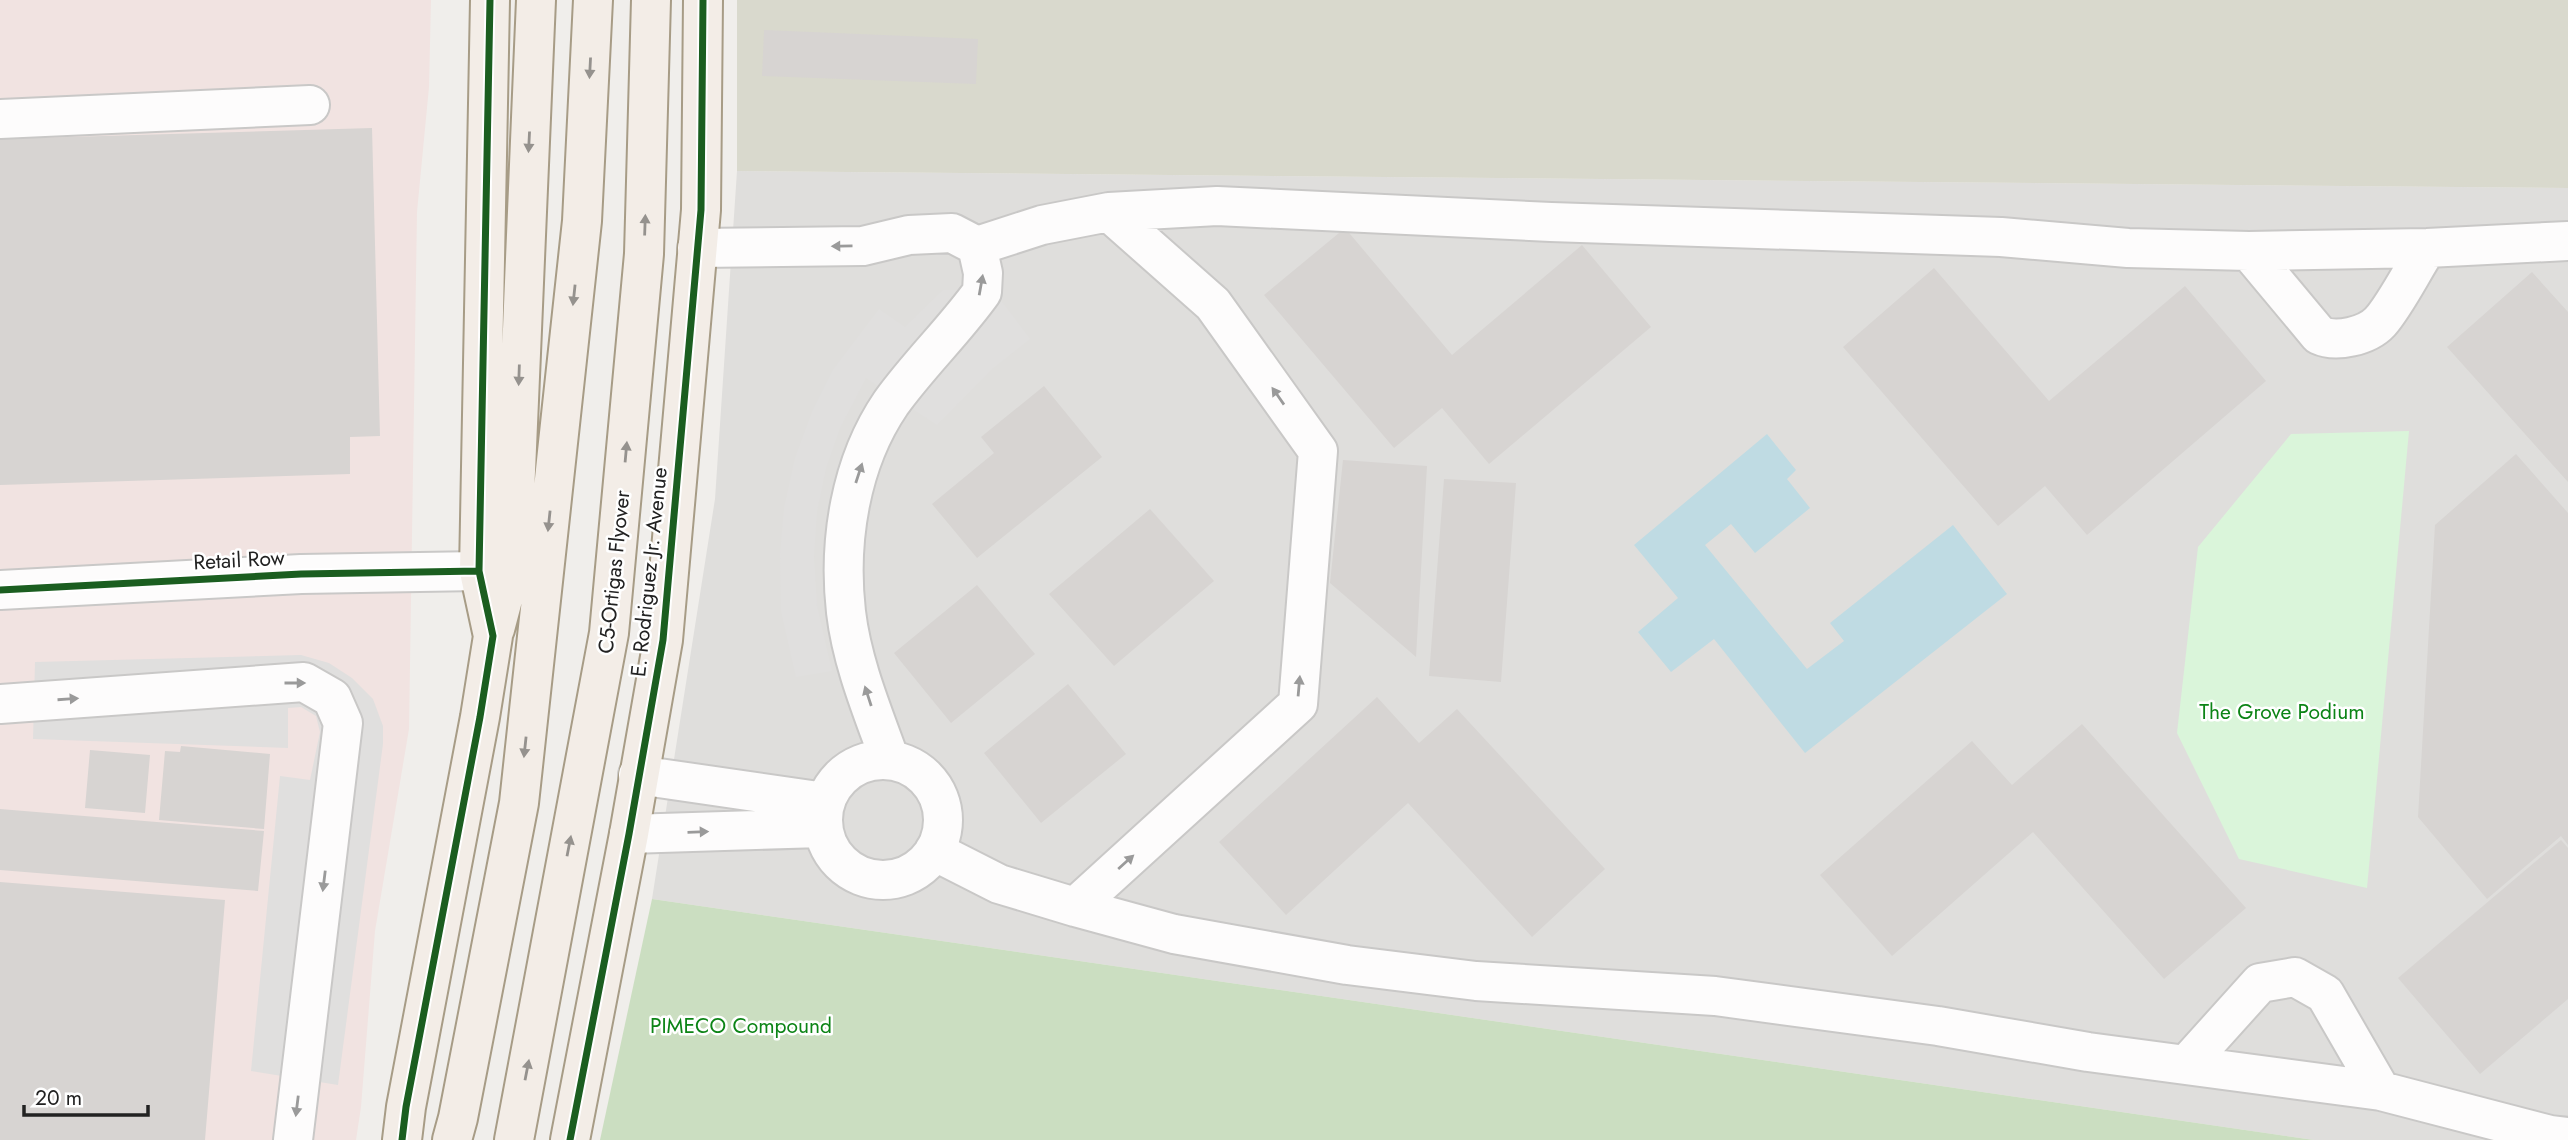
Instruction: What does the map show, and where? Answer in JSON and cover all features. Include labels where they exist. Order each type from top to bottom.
[{"type":"main road","points":[[490,0],[479,570],[493,636]]},
{"type":"main road","points":[[402,1140],[405,1107],[478,731],[493,636],[512,565],[536,0]]},
{"type":"main road","points":[[455,1129],[519,803],[582,221],[593,0]]},
{"type":"main road","name":"C5-Ortigas Flyover","points":[[514,1139],[609,633],[645,254],[651,0]]},
{"type":"main road","name":"E. Rodriguez Jr. Avenue","points":[[570,1140],[663,640],[701,210],[703,0]]},
{"type":"street","points":[[0,119],[310,106]]},
{"type":"street","points":[[697,248],[863,246],[909,234],[953,233],[977,246],[1042,225],[1108,212],[1217,205],[1551,222],[2001,237],[2128,248],[2249,251],[2568,242]]},
{"type":"street","points":[[1075,907],[1298,704],[1318,451],[1213,304],[1108,212]]},
{"type":"street","points":[[890,760],[855,658],[846,614],[845,538],[853,491],[868,443],[890,405],[982,292],[983,274],[977,246]]},
{"type":"street","points":[[2249,251],[2319,335],[2327,339],[2359,335],[2379,323],[2427,248]]},
{"type":"street","name":"Retail Row","points":[[0,590],[301,574],[479,570]]},
{"type":"street","points":[[1,695],[304,682],[332,698],[343,723],[293,1140]]},
{"type":"street","points":[[890,760],[908,766],[925,777],[937,793],[942,810],[942,830],[934,852],[921,867],[905,876],[886,880],[862,876],[845,867],[834,855],[824,815],[835,784],[850,770],[872,761],[890,760]]},
{"type":"street","points":[[638,775],[824,815]]},
{"type":"street","points":[[629,834],[824,815]]},
{"type":"street","points":[[934,852],[999,884],[1075,907],[1174,934],[1347,965],[1476,981],[1715,996],[1938,1026],[2088,1052],[2381,1091],[2550,1135],[2568,1137]]},
{"type":"street","points":[[2187,1065],[2260,983],[2295,977],[2325,994],[2381,1091]]},
{"type":"shaded area","points":[[0,0],[431,0],[429,87],[417,212],[409,729],[375,931],[356,1140],[0,1140]]},
{"type":"shaded area","points":[[737,0],[2568,0],[2568,188],[737,171]]},
{"type":"shaded area","points":[[737,171],[2568,188],[2568,1140],[2314,1140],[652,899],[715,499]]},
{"type":"shaded area","points":[[943,290],[993,290],[1030,339],[992,369],[937,425],[866,378],[840,428],[826,468],[817,512],[814,556],[817,606],[832,671],[796,677],[781,611],[780,555],[784,508],[795,458],[812,412],[833,370],[879,309],[905,327]]},
{"type":"shaded area","points":[[301,655],[329,663],[352,678],[373,699],[383,726],[383,744],[338,1085],[251,1071],[280,776],[310,780],[320,732],[316,716],[301,707],[288,708],[288,748],[33,739],[35,662]]},
{"type":"green space","name":"The Grove Podium","points":[[2409,431],[2367,888],[2239,859],[2177,733],[2198,547],[2291,434]]},
{"type":"green space","name":"PIMECO Compound","points":[[652,899],[2314,1140],[600,1140]]},
{"type":"water","points":[[1767,434],[1796,470],[1787,479],[1810,508],[1755,553],[1731,524],[1705,545],[1807,669],[1844,641],[1830,623],[1953,525],[2007,594],[1805,753],[1714,639],[1671,672],[1638,632],[1678,598],[1634,545]]},
{"type":"building","points":[[764,30],[978,39],[976,84],[762,76]]},
{"type":"building","points":[[372,128],[380,436],[350,437],[350,474],[0,485],[0,139]]},
{"type":"building","points":[[1345,228],[1452,355],[1582,245],[1651,327],[1489,464],[1442,408],[1394,448],[1264,295]]},
{"type":"building","points":[[1934,268],[2049,401],[2185,286],[2266,381],[2087,535],[2045,486],[1998,526],[1843,347]]},
{"type":"building","points":[[2532,272],[2568,312],[2568,482],[2447,347]]},
{"type":"building","points":[[1044,386],[1102,457],[977,558],[932,504],[994,453],[981,437]]},
{"type":"building","points":[[2516,454],[2568,513],[2568,845],[2561,836],[2487,899],[2418,817],[2435,525]]},
{"type":"building","points":[[1343,460],[1427,466],[1416,657],[1330,583]]},
{"type":"building","points":[[1444,479],[1516,483],[1501,682],[1429,676]]},
{"type":"building","points":[[1150,509],[1214,581],[1114,666],[1049,594]]},
{"type":"building","points":[[977,585],[1035,654],[951,723],[894,653]]},
{"type":"building","points":[[1068,684],[1126,754],[1041,823],[984,753]]},
{"type":"building","points":[[1377,697],[1419,743],[1457,709],[1605,869],[1532,937],[1408,803],[1286,915],[1219,842]]},
{"type":"building","points":[[2082,724],[2246,908],[2164,979],[2033,832],[1892,956],[1820,875],[1972,741],[2012,785]]},
{"type":"building","points":[[181,746],[270,754],[264,829],[159,820],[165,751],[180,752]]},
{"type":"building","points":[[90,750],[150,755],[145,813],[85,808]]},
{"type":"building","points":[[0,809],[264,831],[258,891],[0,870]]},
{"type":"building","points":[[2561,840],[2568,848],[2568,999],[2480,1074],[2398,978]]},
{"type":"building","points":[[0,882],[225,900],[205,1140],[0,1140]]},
{"type":"cycle path","points":[[402,1140],[493,636],[479,571],[490,0]]},
{"type":"cycle path","points":[[570,1140],[663,640],[701,210],[703,0]]},
{"type":"cycle path","points":[[0,590],[301,574],[479,571]]}]
